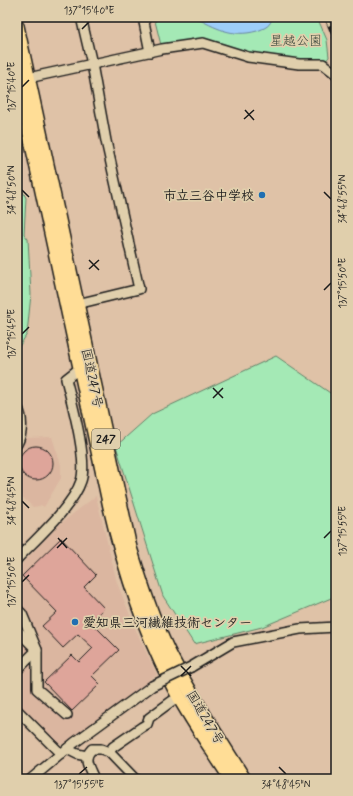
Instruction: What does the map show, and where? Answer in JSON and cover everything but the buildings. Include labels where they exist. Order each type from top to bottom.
[{"type":"highway","name":"国道247号","points":[[17,26],[20,79],[80,368],[118,541],[128,578],[170,680],[185,708],[231,779]]},
{"type":"highway","name":"国道247号","points":[[20,79],[77,304],[123,520],[139,576],[168,651],[196,703],[244,779]]},
{"type":"street","points":[[77,304],[139,288],[106,141],[92,64],[81,17]]},
{"type":"street","points":[[143,17],[150,52]]},
{"type":"street","points":[[20,79],[150,52],[203,43],[248,57],[299,64],[323,64],[336,74]]},
{"type":"street","points":[[17,559],[65,508],[73,498],[82,481],[83,457],[66,379],[80,368]]},
{"type":"street","points":[[17,406],[20,412],[22,427],[17,444]]},
{"type":"street","points":[[17,609],[22,614],[37,650],[37,689],[67,715]]},
{"type":"street","points":[[31,779],[64,752],[152,686],[191,667],[233,642],[300,629],[336,627]]},
{"type":"street","points":[[17,630],[37,650]]},
{"type":"street","points":[[17,670],[37,650]]},
{"type":"street","points":[[109,752],[113,747],[146,724],[149,718],[172,701]]},
{"type":"street","points":[[17,710],[64,752],[87,756]]},
{"type":"street","points":[[94,779],[86,760],[92,749],[101,749],[109,752],[135,779]]},
{"type":"shaded area","points":[[52,437],[61,465],[61,478],[44,507],[41,505],[33,507],[17,492],[17,457],[26,438]]},
{"type":"shaded area","name":"愛知県三河繊維技術センター","points":[[96,496],[117,583],[137,633],[157,675],[149,679],[150,682],[66,744],[58,743],[17,701],[17,569],[60,524]]},
{"type":"green space","name":"星越公園","points":[[154,17],[317,17],[327,40],[329,57],[323,64],[299,64],[203,43],[162,49]]},
{"type":"green space","points":[[17,179],[26,198],[24,234],[28,239],[31,294],[27,334],[17,350]]},
{"type":"green space","points":[[276,356],[336,397],[336,596],[262,627],[194,644],[163,596],[116,446],[152,414]]},
{"type":"water","points":[[194,17],[272,17],[269,25],[265,28],[248,33],[232,33],[224,31]]},
{"type":"railway","points":[[326,17],[336,41]]},
{"type":"railway","points":[[334,17],[336,21]]},
{"type":"place","name":"市立三谷中学校","points":[[262,195]]},
{"type":"place","name":"愛知県三河繊維技術センター","points":[[75,622]]}]
